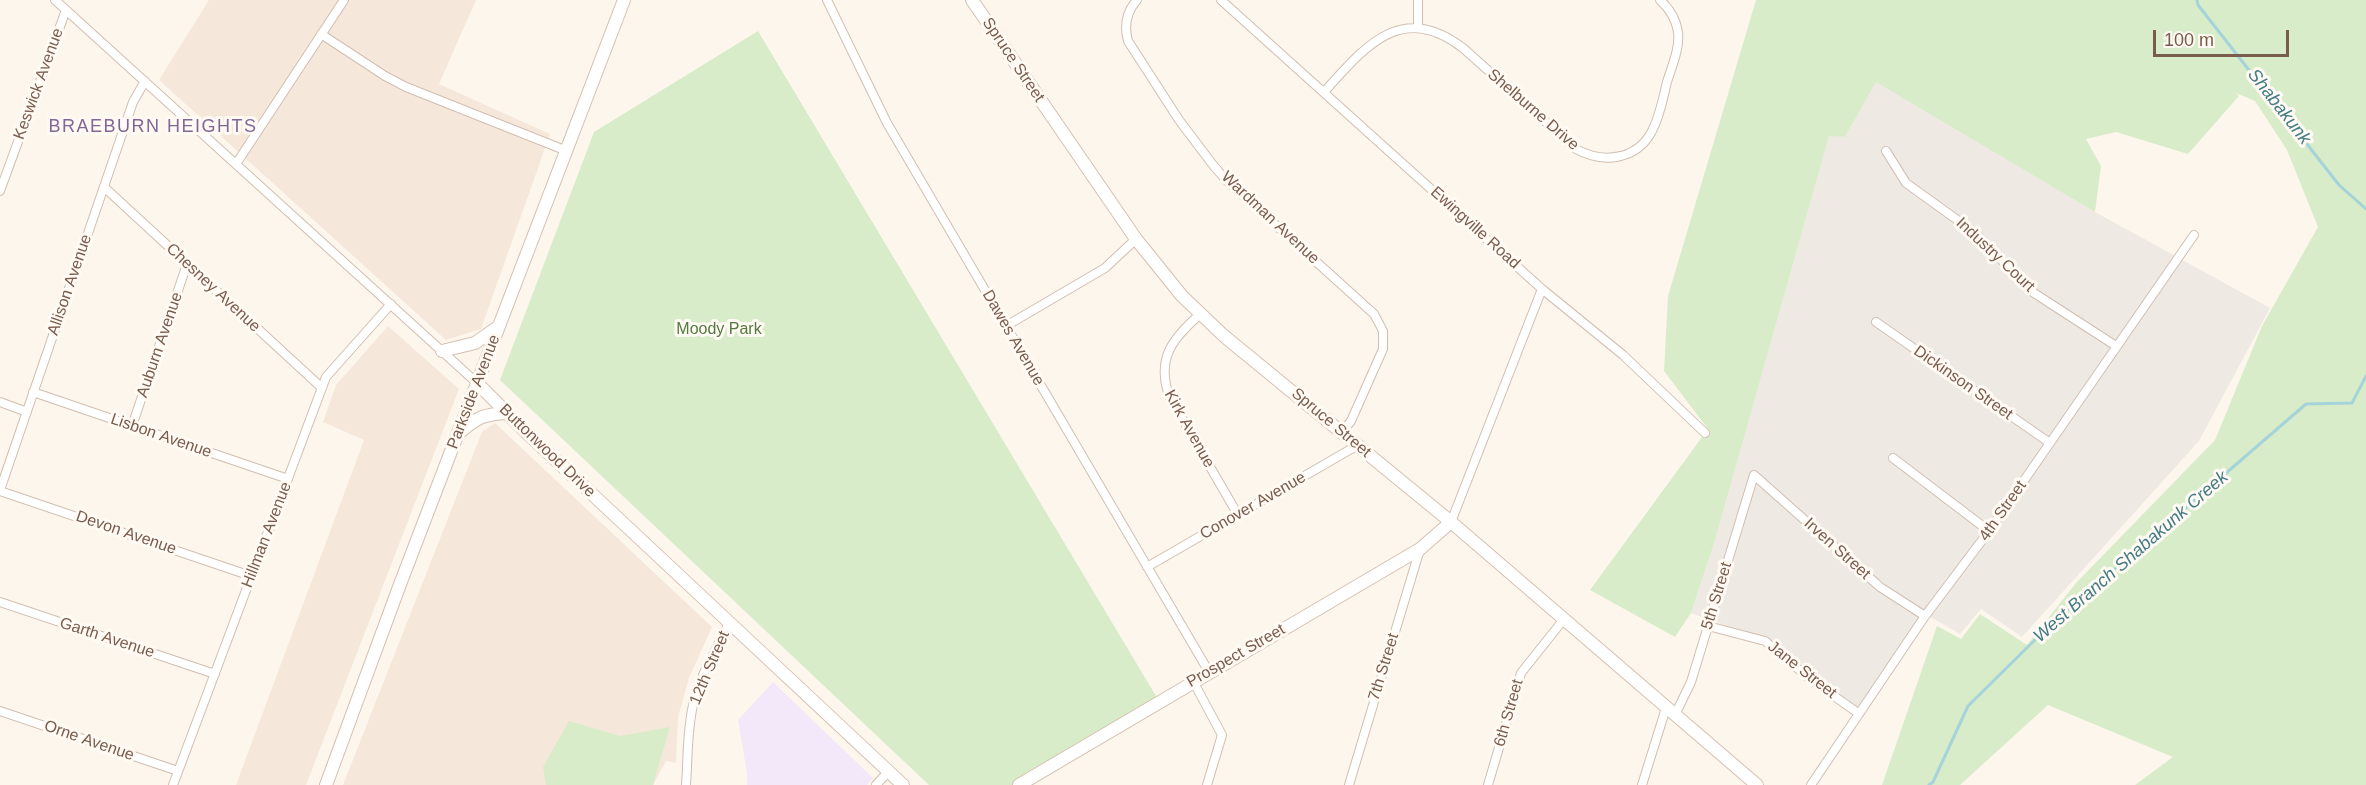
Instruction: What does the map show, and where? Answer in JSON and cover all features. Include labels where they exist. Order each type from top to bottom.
[{"type":"street","name":"Buttonwood Drive","points":[[55,0],[477,383],[903,785]]},
{"type":"street","name":"Parkside Avenue","points":[[326,785],[457,434],[624,0]]},
{"type":"street","name":"Dawes Avenue","points":[[827,0],[887,123],[1209,672]]},
{"type":"street","name":"Spruce Street","points":[[972,0],[1136,239],[1157,267],[1200,314],[1451,522],[1757,785]]},
{"type":"street","name":"Wardman Avenue","points":[[1137,0],[1126,22],[1128,41],[1200,149],[1227,181],[1374,314],[1379,322],[1383,331],[1383,349],[1351,421],[1341,432]]},
{"type":"street","name":"Ewingville Road","points":[[1221,0],[1542,289]]},
{"type":"street","points":[[1418,0],[1418,28]]},
{"type":"street","name":"Shelburne Drive","points":[[1324,92],[1366,46],[1376,39],[1398,30],[1418,28],[1430,30],[1452,39],[1576,149],[1586,155],[1607,159],[1628,154],[1645,142],[1656,123],[1677,46],[1678,34],[1672,14],[1660,0]]},
{"type":"street","points":[[236,164],[340,1]]},
{"type":"street","name":"Keswick Avenue","points":[[0,191],[66,10]]},
{"type":"street","points":[[321,34],[406,87],[567,151]]},
{"type":"street","name":"Allison Avenue","points":[[0,490],[133,102],[145,81]]},
{"type":"street","name":"Industry Court","points":[[1886,151],[1906,183],[1974,232],[2034,293],[2116,346]]},
{"type":"street","name":"Chesney Avenue","points":[[104,187],[322,388]]},
{"type":"street","name":"4th Street","points":[[1811,785],[1925,616],[1989,531],[2194,235]]},
{"type":"street","points":[[1006,326],[1105,268],[1136,239]]},
{"type":"street","name":"Auburn Avenue","points":[[132,426],[187,264]]},
{"type":"street","points":[[1451,522],[1542,289],[1623,355],[1706,433]]},
{"type":"street","name":"Hillman Avenue","points":[[173,785],[326,377],[391,304]]},
{"type":"street","name":"Kirk Avenue","points":[[1200,314],[1182,330],[1168,351],[1165,363],[1165,385],[1168,396],[1238,514]]},
{"type":"street","name":"Dickinson Street","points":[[1876,322],[2050,443]]},
{"type":"street","points":[[442,351],[475,343],[498,327]]},
{"type":"street","name":"Lisbon Avenue","points":[[33,392],[288,479]]},
{"type":"street","points":[[0,402],[27,412]]},
{"type":"street","points":[[457,434],[484,415],[507,413]]},
{"type":"street","name":"Conover Avenue","points":[[1147,567],[1358,445]]},
{"type":"street","points":[[1893,458],[1989,531]]},
{"type":"street","name":"Irven Street","points":[[1754,475],[1880,587],[1925,616]]},
{"type":"street","name":"5th Street","points":[[1642,785],[1671,712],[1691,682],[1754,475]]},
{"type":"street","name":"Devon Avenue","points":[[0,490],[251,576]]},
{"type":"street","name":"Prospect Street","points":[[1019,785],[1420,549],[1451,522]]},
{"type":"street","name":"7th Street","points":[[1349,785],[1420,549]]},
{"type":"street","name":"Garth Avenue","points":[[0,602],[215,674]]},
{"type":"street","name":"6th Street","points":[[1488,785],[1521,673],[1564,620]]},
{"type":"street","name":"12th Street","points":[[686,785],[693,703],[729,623]]},
{"type":"street","name":"Jane Street","points":[[1708,626],[1765,641],[1810,679],[1858,713]]},
{"type":"street","points":[[1193,681],[1222,735],[1207,785]]},
{"type":"street","name":"Orne Avenue","points":[[0,711],[178,771]]},
{"type":"street","points":[[876,785],[888,772]]},
{"type":"shaded area","points":[[209,0],[476,0],[439,84],[550,134],[481,329],[446,340],[159,80]]},
{"type":"shaded area","points":[[1876,81],[2095,212],[2270,308],[2199,441],[2022,637],[1981,609],[1960,634],[1927,615],[1860,710],[1761,638],[1691,613],[1714,544],[1829,135],[1845,137]]},
{"type":"shaded area","points":[[388,326],[459,389],[306,785],[236,785],[364,440],[323,422],[336,385]]},
{"type":"shaded area","points":[[495,423],[712,627],[689,678],[678,717],[676,763],[666,761],[653,785],[343,785],[482,432]]},
{"type":"shaded area","points":[[773,682],[873,778],[867,785],[747,785],[738,720]]},
{"type":"green space","points":[[1756,0],[2366,0],[2366,785],[2135,785],[2173,757],[2048,705],[1960,785],[1882,785],[1937,626],[1961,639],[1980,614],[2027,645],[2076,583],[2215,440],[2262,326],[2318,227],[2287,150],[2255,101],[2236,93],[2239,96],[2188,154],[2116,132],[2086,139],[2101,166],[2095,212],[1876,82],[1845,137],[1829,136],[1714,544],[1691,613],[1675,637],[1590,590],[1708,429],[1664,371],[1668,296]]},
{"type":"green space","name":"Moody Park","points":[[758,31],[1159,701],[1022,785],[929,785],[500,380],[594,132]]},
{"type":"green space","points":[[569,721],[620,736],[670,727],[653,785],[546,785],[543,767]]},
{"type":"waterway","name":"Shabakunk","points":[[2197,0],[2198,5],[2339,185],[2366,209]]},
{"type":"waterway","name":"West Branch Shabakunk Creek","points":[[1929,785],[1933,782],[1968,706],[2048,627],[2306,404],[2352,403],[2366,376]]},
{"type":"district","name":"BRAEBURN HEIGHTS","points":[[153,127]]}]
